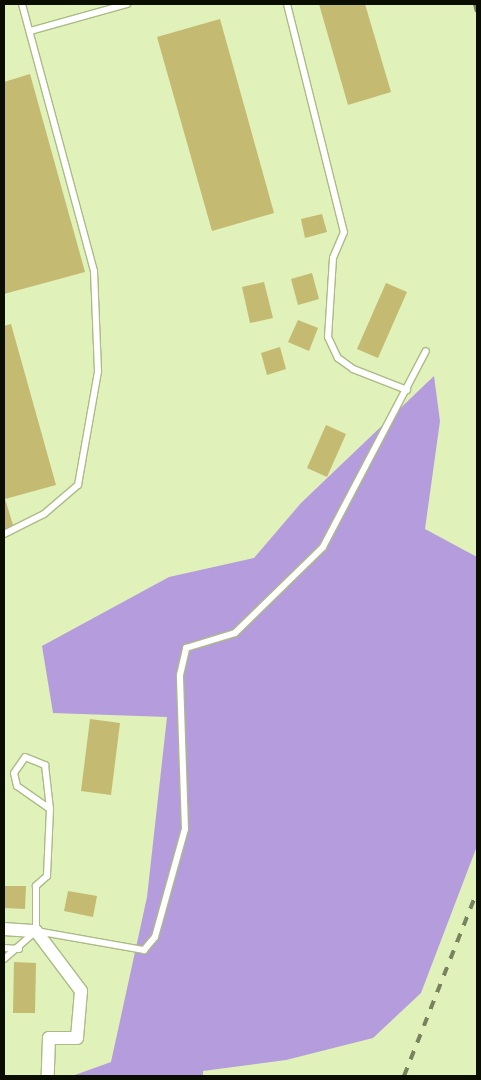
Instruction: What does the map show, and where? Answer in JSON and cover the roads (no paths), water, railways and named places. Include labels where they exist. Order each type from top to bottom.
[{"type":"street","points":[[4,929],[36,931],[82,990],[77,1038],[49,1038],[48,1076]]},
{"type":"lane","points":[[4,534],[44,514],[78,485],[98,371],[94,271],[22,4]]},
{"type":"lane","points":[[30,31],[127,4]]},
{"type":"lane","points":[[287,4],[344,232],[333,258],[328,337],[338,358],[353,369],[407,390]]},
{"type":"lane","points":[[36,931],[144,950],[155,937],[185,829],[180,675],[186,648],[235,633],[323,547],[426,351]]},
{"type":"lane","points":[[4,959],[19,949],[36,931],[36,886],[47,876],[50,810],[45,765],[25,757],[14,773],[18,786],[50,810]]},
{"type":"lane","points":[[4,948],[19,949]]},
{"type":"railway","points":[[475,4],[477,12]]},
{"type":"railway","points":[[404,1076],[477,892]]}]
